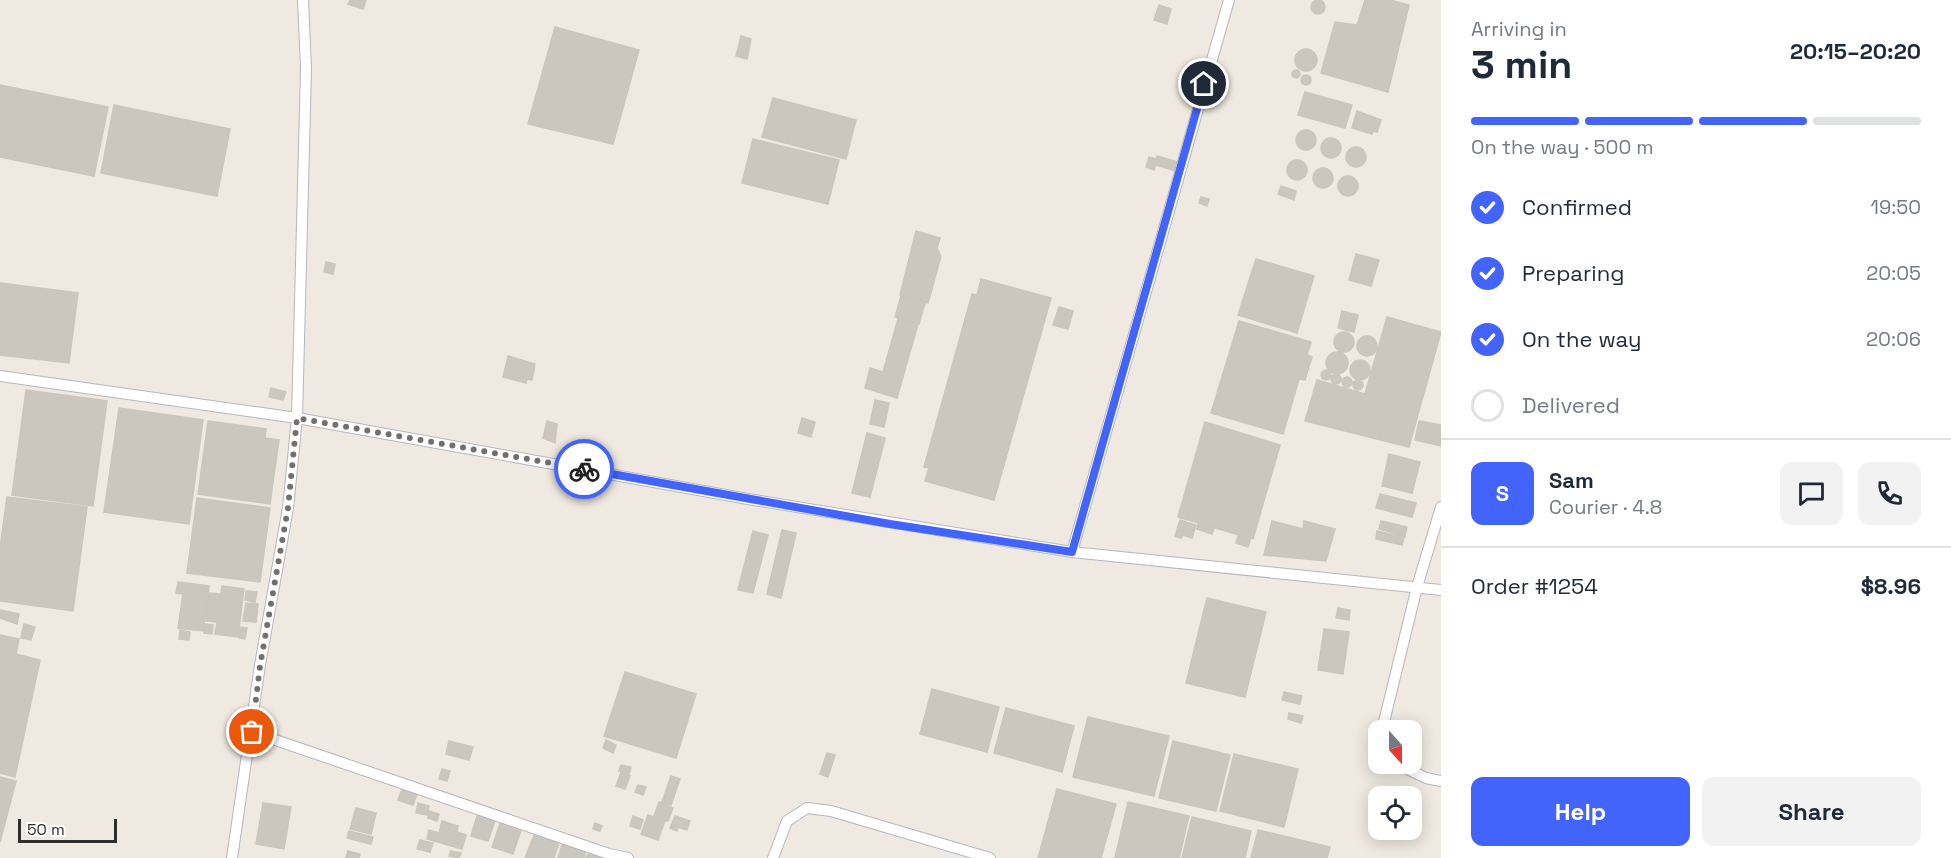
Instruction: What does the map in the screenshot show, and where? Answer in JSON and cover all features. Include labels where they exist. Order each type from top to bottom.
[{"type":"street","points":[[232,858],[260,666],[288,508],[297,418],[306,69],[303,0]]},
{"type":"street","points":[[1072,552],[1229,0]]},
{"type":"street","points":[[0,376],[297,418],[748,500],[1072,552],[1441,590]]},
{"type":"street","points":[[1384,720],[1417,587],[1441,507]]},
{"type":"street","points":[[252,732],[609,854],[628,858]]},
{"type":"street","points":[[1418,774],[1441,781]]},
{"type":"street","points":[[773,858],[787,821],[807,808],[831,810],[990,858]]},
{"type":"building","points":[[350,0],[366,0],[363,9],[348,4]]},
{"type":"building","points":[[1315,0],[1321,0],[1325,7],[1321,14],[1315,14],[1311,10],[1311,4]]},
{"type":"building","points":[[1365,0],[1390,0],[1409,5],[1388,92],[1321,73],[1335,22],[1357,25]]},
{"type":"building","points":[[1159,5],[1171,9],[1167,24],[1154,20]]},
{"type":"building","points":[[555,27],[639,50],[613,144],[528,124]]},
{"type":"building","points":[[741,36],[751,39],[747,59],[736,56]]},
{"type":"building","points":[[1306,49],[1314,52],[1317,60],[1314,68],[1306,71],[1298,68],[1295,60],[1298,52]]},
{"type":"building","points":[[1296,70],[1300,74],[1296,78],[1292,74]]},
{"type":"building","points":[[1306,75],[1311,80],[1306,85],[1301,80]]},
{"type":"building","points":[[0,85],[108,107],[94,176],[0,157]]},
{"type":"building","points":[[1305,92],[1352,105],[1345,128],[1298,115]]},
{"type":"building","points":[[773,98],[856,120],[846,159],[762,137]]},
{"type":"building","points":[[114,105],[230,129],[217,196],[101,173]]},
{"type":"building","points":[[1357,111],[1381,120],[1377,132],[1373,131],[1372,134],[1352,128]]},
{"type":"building","points":[[1306,130],[1313,133],[1316,140],[1313,147],[1306,150],[1299,147],[1296,140],[1299,133]]},
{"type":"building","points":[[1331,138],[1338,141],[1341,148],[1338,155],[1331,158],[1324,155],[1321,148],[1324,141]]},
{"type":"building","points":[[753,139],[839,160],[828,204],[742,183]]},
{"type":"building","points":[[1356,147],[1363,150],[1366,157],[1363,164],[1356,167],[1349,164],[1346,157],[1349,150]]},
{"type":"building","points":[[1157,156],[1178,162],[1176,171],[1156,165],[1154,170],[1146,167],[1149,157],[1156,159]]},
{"type":"building","points":[[1297,160],[1304,163],[1307,170],[1304,177],[1297,180],[1290,177],[1287,170],[1290,163]]},
{"type":"building","points":[[1323,168],[1330,171],[1333,178],[1330,185],[1323,188],[1316,185],[1313,178],[1316,171]]},
{"type":"building","points":[[1348,176],[1355,179],[1358,186],[1355,193],[1348,196],[1341,193],[1338,186],[1341,179]]},
{"type":"building","points":[[1281,186],[1296,191],[1294,200],[1278,194]]},
{"type":"building","points":[[1201,197],[1209,199],[1207,206],[1199,203]]},
{"type":"building","points":[[916,231],[940,238],[937,248],[941,256],[928,303],[900,295]]},
{"type":"building","points":[[1356,254],[1379,260],[1371,286],[1349,280]]},
{"type":"building","points":[[1256,259],[1314,276],[1297,333],[1238,315]]},
{"type":"building","points":[[326,262],[335,264],[333,274],[324,272]]},
{"type":"building","points":[[981,279],[1051,298],[994,500],[925,481],[929,468],[924,467],[972,294],[977,295]]},
{"type":"building","points":[[0,283],[78,293],[69,363],[0,355]]},
{"type":"building","points":[[901,296],[925,303],[919,324],[895,317]]},
{"type":"building","points":[[1059,307],[1073,311],[1068,329],[1053,325]]},
{"type":"building","points":[[1342,311],[1358,315],[1354,332],[1338,328]]},
{"type":"building","points":[[1387,317],[1441,332],[1409,447],[1305,421],[1317,380],[1365,394]]},
{"type":"building","points":[[898,319],[918,324],[897,398],[865,388],[870,368],[883,372]]},
{"type":"building","points":[[1239,321],[1311,342],[1307,355],[1312,357],[1305,380],[1299,379],[1283,434],[1211,413]]},
{"type":"building","points":[[1344,332],[1351,335],[1354,342],[1351,349],[1344,352],[1337,349],[1334,342],[1337,335]]},
{"type":"building","points":[[1363,336],[1371,336],[1377,342],[1377,350],[1371,356],[1363,356],[1357,350],[1357,342]]},
{"type":"building","points":[[1337,352],[1345,355],[1348,363],[1345,371],[1337,374],[1329,371],[1326,363],[1329,355]]},
{"type":"building","points":[[508,356],[535,364],[532,380],[527,379],[526,383],[503,377]]},
{"type":"building","points":[[1360,360],[1367,363],[1370,370],[1367,377],[1360,380],[1353,377],[1350,370],[1353,363]]},
{"type":"building","points":[[1326,370],[1330,371],[1330,379],[1326,380],[1322,379],[1321,375],[1322,371]]},
{"type":"building","points":[[1336,374],[1341,379],[1336,384],[1331,379]]},
{"type":"building","points":[[1347,377],[1352,382],[1347,387],[1342,382]]},
{"type":"building","points":[[1358,380],[1363,385],[1358,390],[1353,385]]},
{"type":"building","points":[[271,388],[286,392],[283,400],[269,397]]},
{"type":"building","points":[[26,390],[107,401],[93,506],[12,495]]},
{"type":"building","points":[[875,400],[889,403],[884,427],[870,424]]},
{"type":"building","points":[[119,408],[203,420],[189,524],[104,512]]},
{"type":"building","points":[[802,418],[815,422],[811,437],[798,433]]},
{"type":"building","points":[[208,421],[266,429],[265,438],[279,440],[270,504],[198,494]]},
{"type":"building","points":[[547,421],[557,424],[555,443],[543,438]]},
{"type":"building","points":[[1419,421],[1441,425],[1441,446],[1415,440]]},
{"type":"building","points":[[1205,422],[1280,445],[1253,539],[1178,517]]},
{"type":"building","points":[[867,433],[885,438],[870,497],[852,493]]},
{"type":"building","points":[[1389,454],[1420,462],[1412,493],[1382,486]]},
{"type":"building","points":[[1380,494],[1416,503],[1412,517],[1376,508]]},
{"type":"building","points":[[7,497],[87,507],[73,611],[0,601],[0,548]]},
{"type":"building","points":[[197,498],[270,508],[260,582],[187,573]]},
{"type":"building","points":[[1180,520],[1196,525],[1192,538],[1183,535],[1181,538],[1175,536]]},
{"type":"building","points":[[1272,521],[1303,529],[1304,521],[1335,529],[1326,561],[1264,555]]},
{"type":"building","points":[[1381,521],[1407,527],[1405,536],[1379,529]]},
{"type":"building","points":[[1198,524],[1214,529],[1212,534],[1197,529]]},
{"type":"building","points":[[782,530],[796,533],[781,598],[767,594]]},
{"type":"building","points":[[753,531],[768,535],[753,593],[738,590]]},
{"type":"building","points":[[1377,531],[1404,537],[1402,545],[1376,539]]},
{"type":"building","points":[[1238,536],[1250,540],[1248,547],[1236,543]]},
{"type":"building","points":[[178,582],[209,586],[203,631],[178,628],[183,594],[176,593]]},
{"type":"building","points":[[222,586],[244,589],[238,637],[215,634],[217,622],[206,621],[209,593],[221,594]]},
{"type":"building","points":[[246,591],[257,592],[255,602],[245,600]]},
{"type":"building","points":[[1207,598],[1266,612],[1245,697],[1186,683]]},
{"type":"building","points":[[246,603],[258,604],[256,622],[243,621]]},
{"type":"building","points":[[1338,608],[1350,610],[1349,620],[1336,618]]},
{"type":"building","points":[[0,610],[19,614],[17,624],[0,618]]},
{"type":"building","points":[[24,624],[35,627],[31,640],[21,638]]},
{"type":"building","points":[[205,624],[213,625],[212,634],[204,633]]},
{"type":"building","points":[[241,627],[247,628],[245,639],[239,638]]},
{"type":"building","points":[[1324,629],[1349,632],[1343,674],[1318,670]]},
{"type":"building","points":[[180,630],[190,632],[189,640],[179,639]]},
{"type":"building","points":[[0,635],[19,639],[16,654],[40,660],[15,777],[0,773]]},
{"type":"building","points":[[625,672],[696,694],[676,758],[604,736]]},
{"type":"building","points":[[932,689],[999,707],[987,752],[920,734]]},
{"type":"building","points":[[1284,692],[1302,696],[1300,704],[1282,700]]},
{"type":"building","points":[[1006,708],[1074,726],[1062,772],[994,753]]},
{"type":"building","points":[[1289,713],[1303,716],[1301,723],[1288,719]]},
{"type":"building","points":[[1088,717],[1169,736],[1154,796],[1073,777]]},
{"type":"building","points":[[606,740],[616,745],[613,753],[603,748]]},
{"type":"building","points":[[449,741],[473,747],[469,760],[446,754]]},
{"type":"building","points":[[1173,741],[1230,755],[1216,811],[1159,798]]},
{"type":"building","points":[[827,753],[835,755],[828,777],[820,774]]},
{"type":"building","points":[[1234,754],[1298,769],[1284,827],[1220,811]]},
{"type":"building","points":[[621,765],[631,767],[629,774],[619,771]]},
{"type":"building","points":[[442,769],[450,771],[447,781],[439,779]]},
{"type":"building","points":[[621,772],[630,776],[625,789],[616,786]]},
{"type":"building","points":[[671,776],[680,779],[671,805],[662,802]]},
{"type":"building","points":[[0,777],[16,781],[0,842]]},
{"type":"building","points":[[638,785],[646,787],[643,795],[635,792]]},
{"type":"building","points":[[402,789],[417,794],[413,805],[398,800]]},
{"type":"building","points":[[1057,789],[1116,804],[1101,858],[1038,858]]},
{"type":"building","points":[[659,802],[673,808],[668,821],[654,816]]},
{"type":"building","points":[[1128,802],[1189,816],[1179,858],[1115,858]]},
{"type":"building","points":[[263,803],[291,807],[284,849],[256,844]]},
{"type":"building","points":[[418,803],[429,806],[427,815],[416,813]]},
{"type":"building","points":[[356,808],[376,813],[371,834],[350,829]]},
{"type":"building","points":[[429,811],[439,814],[437,821],[428,818]]},
{"type":"building","points":[[478,813],[496,818],[488,841],[471,836]]},
{"type":"building","points":[[648,815],[665,821],[658,840],[641,834]]},
{"type":"building","points":[[633,816],[643,820],[640,829],[630,826]]},
{"type":"building","points":[[675,816],[690,821],[687,830],[678,827],[677,831],[670,828]]},
{"type":"building","points":[[1192,817],[1251,831],[1245,858],[1182,858]]},
{"type":"building","points":[[442,821],[458,826],[457,832],[466,835],[462,849],[427,839],[429,830],[439,833]]},
{"type":"building","points":[[501,821],[522,827],[513,854],[492,847]]},
{"type":"building","points":[[595,823],[602,826],[600,831],[593,829]]},
{"type":"building","points":[[1258,830],[1330,847],[1327,858],[1251,858]]},
{"type":"building","points":[[349,831],[373,837],[371,844],[347,838]]},
{"type":"building","points":[[535,833],[559,843],[554,858],[525,858]]},
{"type":"building","points":[[420,840],[433,843],[430,852],[417,849]]},
{"type":"building","points":[[563,842],[586,850],[584,858],[558,858]]},
{"type":"building","points":[[348,851],[360,854],[359,858],[346,858]]},
{"type":"building","points":[[451,851],[461,853],[459,858],[449,856]]},
{"type":"building","points":[[597,853],[605,858],[586,858],[588,854],[596,856]]},
{"type":"way so far","points":[[252,732],[260,666],[288,508],[297,418],[584,469]]},
{"type":"route","points":[[584,469],[748,500],[1072,552],[1204,84]]}]
